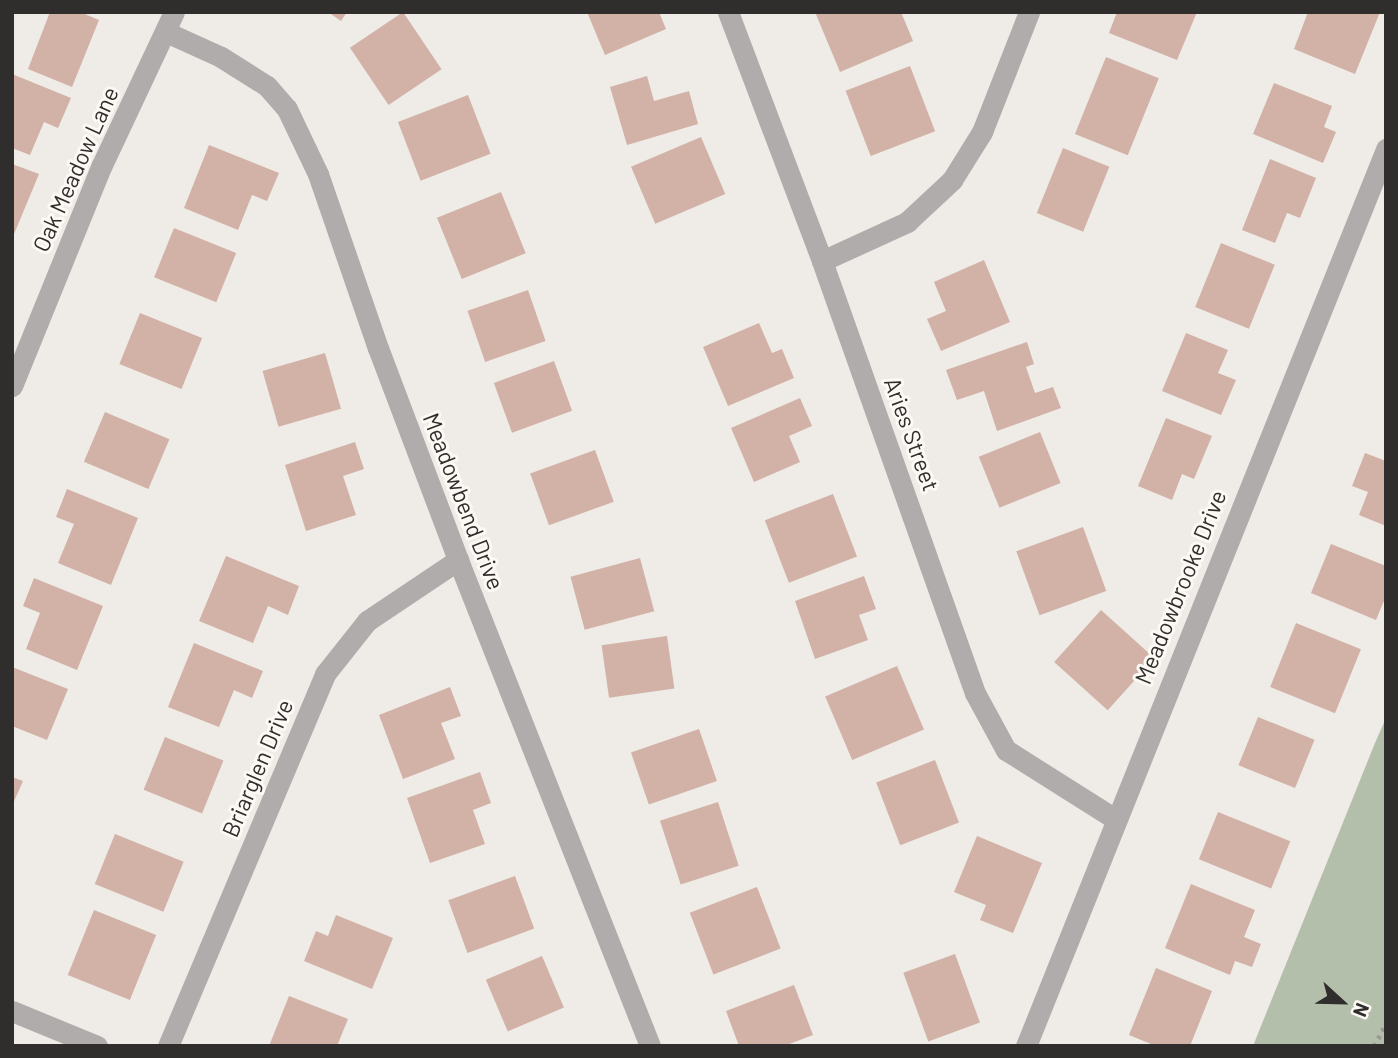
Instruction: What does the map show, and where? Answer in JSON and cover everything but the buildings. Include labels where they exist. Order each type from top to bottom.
[{"type":"street","name":"Aries Street","points":[[728,12],[822,261],[975,692],[1006,750],[1115,819]]},
{"type":"street","points":[[822,261],[907,222],[952,180],[982,132],[1029,12]]},
{"type":"street","name":"Oak Meadow Lane","points":[[12,386],[101,167],[170,22]]},
{"type":"street","name":"Meadowbend Drive","points":[[170,22],[267,86],[287,109],[318,174],[378,348],[458,560],[650,1046]]},
{"type":"street","name":"Meadowbrooke Drive","points":[[1026,1046],[1386,149]]},
{"type":"street","name":"Briarglen Drive","points":[[168,1046],[325,674],[367,621],[458,560]]},
{"type":"street","points":[[12,1011],[97,1046]]},
{"type":"path","points":[[1374,1046],[1386,1023]]},
{"type":"green space","points":[[1386,718],[1386,1046],[1253,1046],[1375,743]]}]
